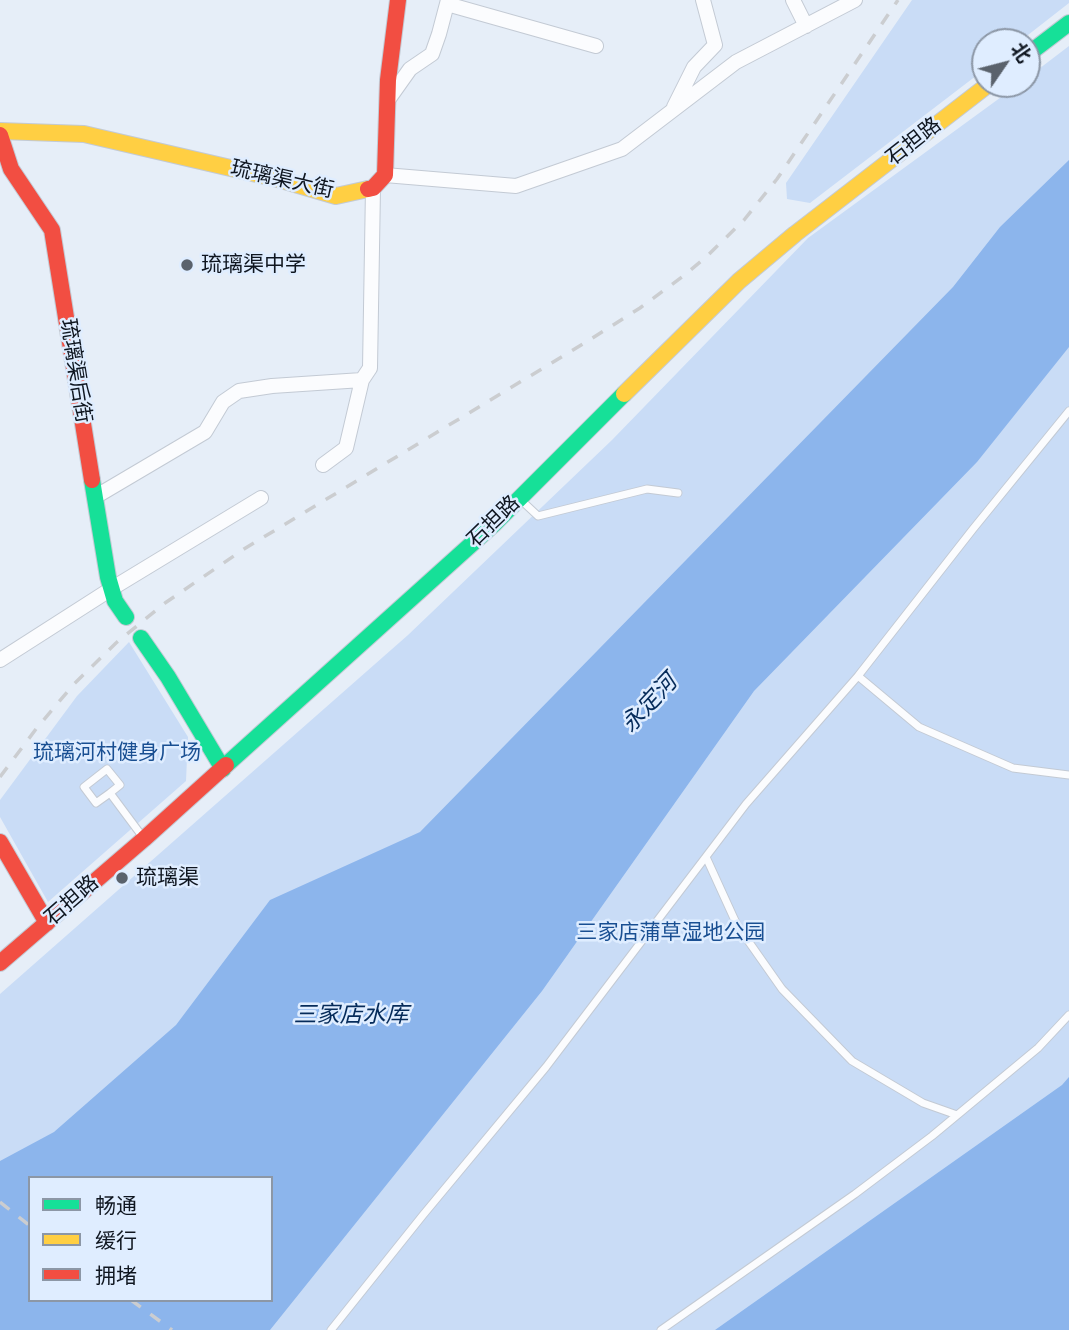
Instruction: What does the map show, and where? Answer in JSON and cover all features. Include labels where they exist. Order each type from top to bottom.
[{"type":"main road","points":[[373,188],[385,175],[388,80],[398,0]]},
{"type":"main road","points":[[1041,44],[1069,23]]},
{"type":"main road","name":"石担路","points":[[0,963],[145,839],[495,523],[739,281],[795,234],[971,98]]},
{"type":"main road","name":"琉璃渠大街","points":[[0,133],[84,134],[278,179],[336,196],[373,188]]},
{"type":"main road","name":"琉璃渠后街","points":[[0,133],[11,169],[52,230],[108,577],[116,601],[126,617]]},
{"type":"main road","points":[[141,638],[168,677],[223,769]]},
{"type":"main road","points":[[0,842],[47,923]]},
{"type":"street","points":[[672,111],[694,67],[715,45],[703,0]]},
{"type":"street","points":[[793,0],[806,26]]},
{"type":"street","points":[[385,175],[516,186],[622,149],[736,62],[855,0]]},
{"type":"street","points":[[387,101],[410,69],[432,54],[447,2],[596,46]]},
{"type":"street","points":[[323,465],[346,448],[362,380],[370,368],[373,188]]},
{"type":"street","points":[[95,497],[205,432],[223,402],[239,391],[362,380]]},
{"type":"street","points":[[0,660],[261,498]]},
{"type":"lane","points":[[331,1330],[546,1067],[746,804],[858,676],[973,528],[1069,411]]},
{"type":"lane","points":[[519,498],[538,516],[647,489],[678,493]]},
{"type":"lane","points":[[858,676],[919,727],[1013,768],[1069,775]]},
{"type":"lane","points":[[107,769],[120,785],[110,793],[96,803],[83,787],[107,769]]},
{"type":"lane","points":[[110,793],[145,839]]},
{"type":"lane","points":[[706,858],[737,925],[782,989],[808,1016],[852,1061],[923,1102],[957,1115]]},
{"type":"lane","points":[[661,1330],[855,1194],[932,1136],[1038,1048],[1069,1015]]},
{"type":"green space","points":[[912,0],[1069,0],[1069,3],[1037,28],[971,28],[971,80],[810,203],[787,199],[786,183]]},
{"type":"green space","name":"三家店蒲草湿地公园","points":[[1069,46],[1069,1330],[0,1330],[0,994],[408,635],[612,440],[808,238],[1000,98],[1041,98],[1041,67]]},
{"type":"green space","name":"琉璃河村健身广场","points":[[129,642],[188,737],[186,781],[48,902],[0,817],[0,800],[77,696]]},
{"type":"water","name":"三家店水库","points":[[1069,160],[1069,347],[977,462],[754,691],[542,991],[270,1330],[0,1330],[0,1161],[54,1132],[176,1025],[270,900],[420,832],[953,287],[1000,227]]},
{"type":"water","points":[[1069,1077],[1069,1330],[715,1330],[1062,1085]]},
{"type":"railway","points":[[0,777],[74,684],[116,643],[165,603],[244,549],[640,308],[705,258],[744,220],[777,179],[898,0]]},
{"type":"railway","points":[[0,1202],[28,1224]]},
{"type":"railway","points":[[134,1302],[172,1330]]},
{"type":"traffic: fast","points":[[1041,44],[1069,23]]},
{"type":"traffic: fast","points":[[226,765],[495,523],[624,394]]},
{"type":"traffic: fast","points":[[92,480],[108,577],[115,601],[126,617]]},
{"type":"traffic: fast","points":[[141,638],[168,677],[223,769]]},
{"type":"traffic: slow","points":[[624,394],[739,281],[795,234],[971,98]]},
{"type":"traffic: slow","points":[[0,131],[84,134],[278,179],[336,196],[368,189]]},
{"type":"traffic: jam","points":[[368,189],[373,188],[385,175],[388,80],[398,0]]},
{"type":"traffic: jam","points":[[0,135],[11,169],[52,230],[92,480]]},
{"type":"traffic: jam","points":[[0,963],[226,765]]},
{"type":"traffic: jam","points":[[0,842],[47,923]]},
{"type":"place","name":"琉璃渠中学","points":[[187,265]]},
{"type":"place","name":"琉璃渠","points":[[122,878]]},
{"type":"water label","name":"永定河","points":[[650,704]]}]
